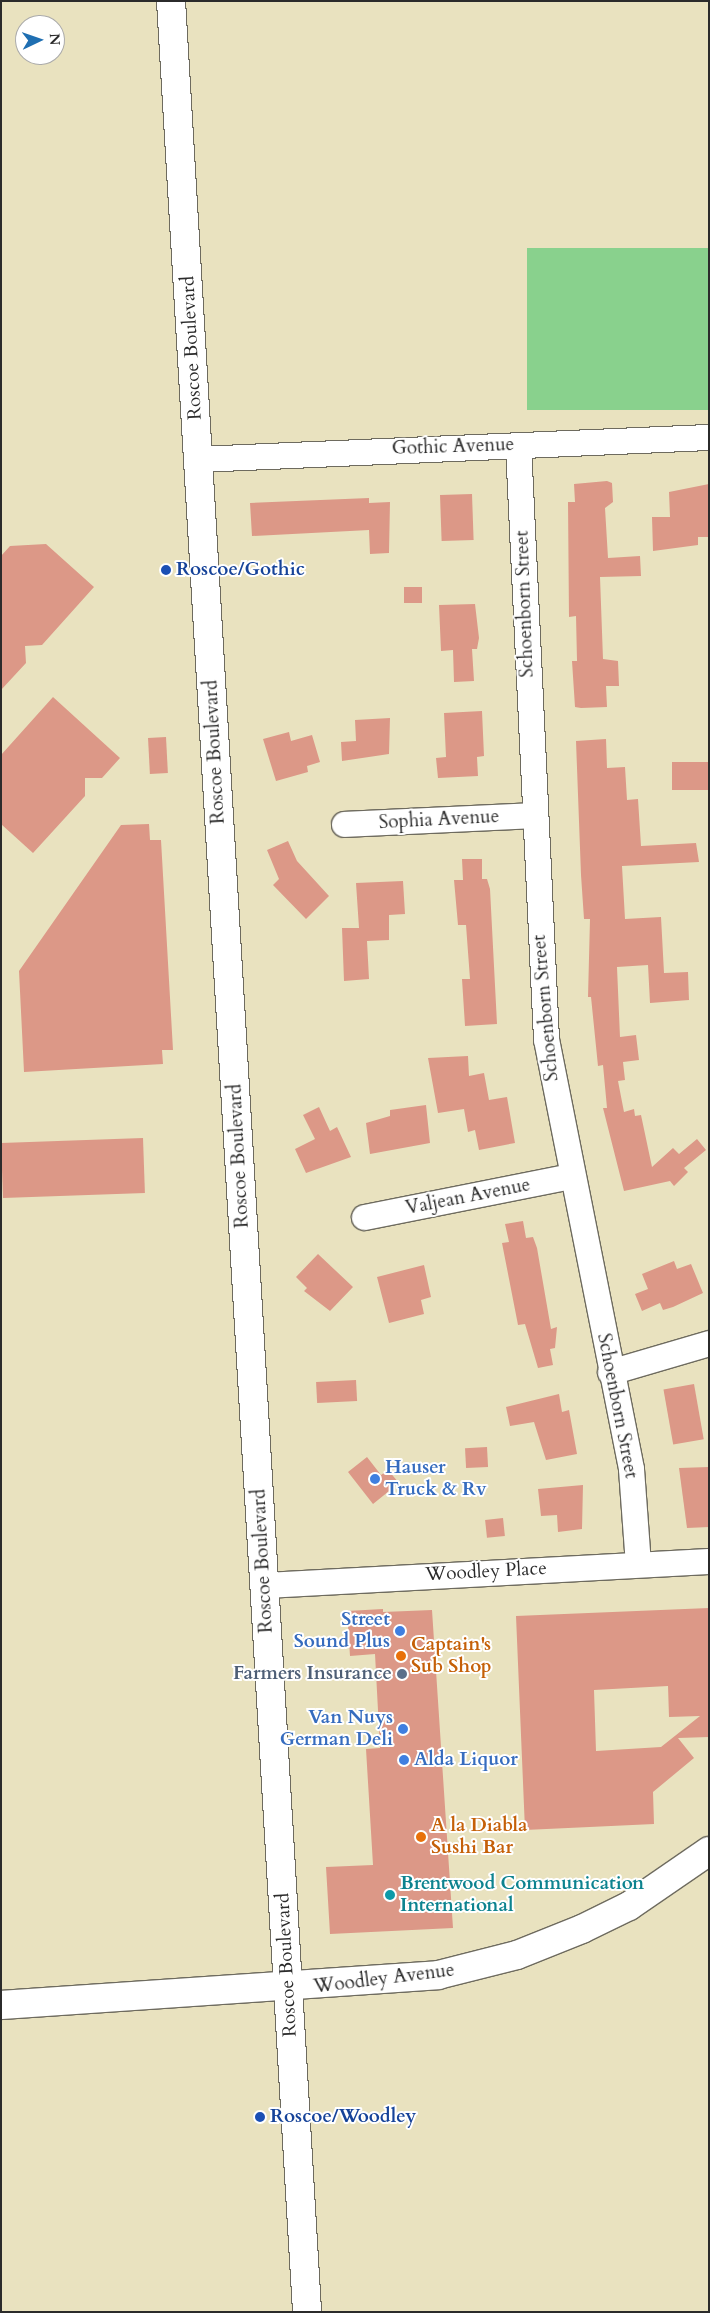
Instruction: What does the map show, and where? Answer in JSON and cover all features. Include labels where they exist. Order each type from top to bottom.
[{"type":"main road","name":"Roscoe Boulevard","points":[[172,1],[307,2312]]},
{"type":"main road","name":"Woodley Avenue","points":[[1,2005],[289,1989],[438,1975],[517,1955],[629,1906],[709,1851]]},
{"type":"street","name":"Gothic Avenue","points":[[198,459],[709,437]]},
{"type":"street","name":"Schoenborn Street","points":[[518,445],[546,1039],[571,1176],[631,1469],[638,1564]]},
{"type":"street","name":"Sophia Avenue","points":[[344,824],[534,815]]},
{"type":"street","name":"Valjean Avenue","points":[[364,1217],[571,1176]]},
{"type":"street","points":[[610,1372],[709,1343]]},
{"type":"street","name":"Woodley Place","points":[[264,1584],[709,1561]]},
{"type":"green space","points":[[527,248],[709,248],[709,410],[527,410]]},
{"type":"building","points":[[607,481],[612,483],[613,502],[605,508],[608,558],[640,556],[641,576],[600,577],[603,659],[618,661],[619,686],[606,686],[607,707],[581,708],[575,707],[572,661],[577,661],[576,616],[569,617],[568,502],[575,502],[574,484]]},
{"type":"building","points":[[709,484],[709,537],[698,537],[698,545],[653,551],[652,517],[670,517],[669,492]]},
{"type":"building","points":[[472,494],[474,540],[442,541],[440,495]]},
{"type":"building","points":[[369,498],[369,503],[390,502],[389,553],[370,554],[369,530],[252,536],[250,503]]},
{"type":"building","points":[[46,544],[94,587],[42,645],[25,646],[26,663],[1,690],[1,556],[10,546]]},
{"type":"building","points":[[404,587],[422,587],[422,603],[404,603]]},
{"type":"building","points":[[475,604],[479,638],[477,649],[472,649],[474,681],[454,682],[453,650],[441,651],[439,605]]},
{"type":"building","points":[[53,697],[120,758],[102,778],[85,778],[85,796],[33,853],[1,824],[1,755]]},
{"type":"building","points":[[482,711],[484,756],[477,757],[478,776],[438,778],[436,758],[446,757],[444,713]]},
{"type":"building","points":[[390,718],[389,754],[342,761],[341,742],[356,741],[355,720]]},
{"type":"building","points":[[289,732],[291,741],[312,735],[320,762],[307,766],[308,772],[276,781],[263,739]]},
{"type":"building","points":[[166,737],[168,773],[150,774],[148,738]]},
{"type":"building","points":[[606,739],[607,768],[625,767],[627,800],[638,799],[641,846],[696,843],[699,862],[622,866],[625,919],[661,917],[664,973],[688,972],[689,1000],[650,1003],[648,965],[617,967],[620,1037],[636,1035],[639,1060],[623,1062],[625,1080],[618,1081],[624,1112],[634,1109],[635,1116],[641,1115],[652,1167],[673,1148],[679,1154],[697,1139],[706,1150],[684,1168],[688,1172],[674,1186],[670,1181],[624,1191],[603,1108],[607,1108],[603,1065],[598,1066],[591,997],[588,997],[590,919],[584,919],[581,875],[576,741]]},
{"type":"building","points":[[672,762],[709,762],[709,790],[672,790]]},
{"type":"building","points":[[149,824],[150,840],[161,840],[173,1050],[162,1050],[163,1064],[24,1072],[19,971],[121,825]]},
{"type":"building","points":[[288,841],[297,861],[329,896],[306,919],[273,885],[279,879],[267,850]]},
{"type":"building","points":[[462,859],[482,859],[482,879],[487,879],[490,889],[497,1024],[465,1026],[462,979],[470,979],[466,925],[458,925],[454,880],[463,880]]},
{"type":"building","points":[[403,881],[405,914],[389,915],[389,940],[367,941],[369,979],[344,981],[342,928],[359,928],[356,883]]},
{"type":"building","points":[[468,1056],[469,1076],[484,1073],[489,1100],[507,1097],[515,1143],[479,1150],[475,1130],[468,1132],[464,1109],[438,1113],[428,1058]]},
{"type":"building","points":[[426,1105],[430,1143],[370,1154],[366,1123],[390,1116],[390,1110]]},
{"type":"building","points":[[319,1107],[330,1131],[337,1127],[351,1157],[306,1173],[295,1149],[315,1139],[303,1115]]},
{"type":"building","points":[[143,1138],[145,1193],[3,1198],[1,1143]]},
{"type":"building","points":[[523,1221],[526,1238],[533,1237],[537,1248],[551,1329],[557,1327],[555,1348],[550,1349],[553,1365],[538,1368],[525,1324],[518,1325],[502,1243],[509,1242],[505,1224]]},
{"type":"building","points":[[318,1254],[353,1287],[330,1311],[304,1291],[307,1288],[296,1277]]},
{"type":"building","points":[[674,1261],[677,1269],[691,1264],[703,1293],[663,1310],[660,1303],[642,1311],[635,1294],[648,1289],[642,1274]]},
{"type":"building","points":[[424,1265],[431,1297],[421,1300],[424,1314],[389,1323],[377,1277]]},
{"type":"building","points":[[356,1380],[357,1401],[317,1403],[316,1382]]},
{"type":"building","points":[[694,1384],[704,1439],[673,1445],[663,1389]]},
{"type":"building","points":[[559,1394],[562,1412],[569,1410],[577,1454],[546,1460],[534,1422],[510,1426],[506,1407]]},
{"type":"building","points":[[487,1447],[488,1467],[466,1468],[465,1448]]},
{"type":"building","name":"Hauser Truck & Rv","points":[[367,1457],[381,1475],[388,1470],[399,1483],[373,1504],[348,1472]]},
{"type":"building","points":[[709,1467],[709,1527],[687,1528],[679,1468]]},
{"type":"building","points":[[583,1485],[582,1529],[558,1532],[557,1515],[541,1516],[538,1489]]},
{"type":"building","points":[[503,1518],[505,1536],[487,1538],[485,1520]]},
{"type":"building","points":[[709,1608],[709,1737],[678,1738],[694,1758],[653,1792],[654,1824],[525,1830],[516,1616]],"holes":[[[668,1686],[669,1717],[700,1716],[661,1747],[596,1751],[594,1690]]]},
{"type":"building","points":[[383,1609],[383,1612],[432,1610],[453,1928],[330,1934],[326,1867],[373,1865],[366,1749],[380,1748],[375,1654],[350,1656],[347,1611]]},
{"type":"place","name":"Roscoe/Gothic","points":[[166,570]]},
{"type":"place","name":"Hauser Truck & Rv","points":[[375,1479]]},
{"type":"place","name":"Street Sound Plus","points":[[400,1631]]},
{"type":"place","name":"Captain's Sub Shop","points":[[401,1656]]},
{"type":"place","name":"Farmers Insurance","points":[[402,1674]]},
{"type":"place","name":"Van Nuys German Deli","points":[[403,1729]]},
{"type":"place","name":"Alda Liquor","points":[[404,1760]]},
{"type":"place","name":"A la Diabla Sushi Bar","points":[[421,1837]]},
{"type":"place","name":"Brentwood Communication International","points":[[390,1895]]},
{"type":"place","name":"Roscoe/Woodley","points":[[260,2117]]}]
